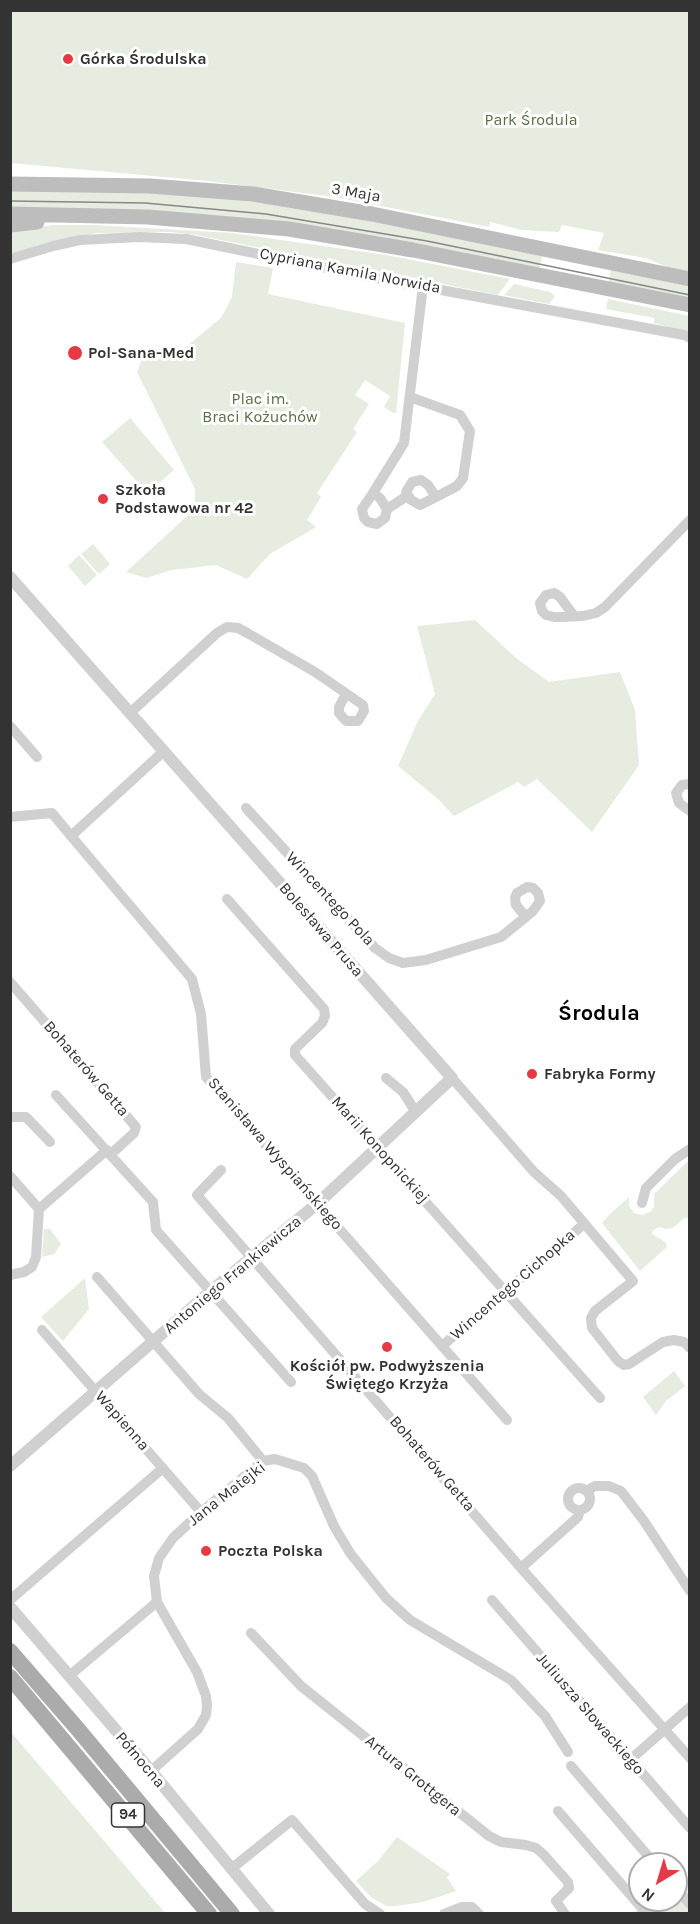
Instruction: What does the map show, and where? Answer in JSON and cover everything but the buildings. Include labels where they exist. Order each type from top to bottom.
[{"type":"main road","points":[[10,178],[46,184]]},
{"type":"main road","name":"3 Maja","points":[[10,184],[150,186],[253,194],[372,214],[690,279]]},
{"type":"main road","points":[[10,214],[195,220],[289,229],[413,250],[690,305]]},
{"type":"main road","points":[[10,225],[73,215]]},
{"type":"main road","points":[[634,267],[690,268]]},
{"type":"main road","name":"94","points":[[10,1652],[84,1736],[232,1914]]},
{"type":"main road","name":"94","points":[[10,1677],[209,1914]]},
{"type":"street","name":"Cypriana Kamila Norwida","points":[[10,260],[80,240],[139,237],[199,240],[690,338]]},
{"type":"street","points":[[407,496],[387,509],[385,518],[377,524],[368,522],[364,518],[362,509],[404,444],[423,286]]},
{"type":"street","points":[[410,397],[460,415],[470,430],[463,478],[457,486],[420,505],[407,496],[406,492],[409,485],[416,480],[421,480],[432,489],[436,496]]},
{"type":"street","points":[[372,493],[380,498],[387,509]]},
{"type":"street","points":[[574,616],[596,613],[605,607],[690,520]]},
{"type":"street","name":"Bolesława Prusa","points":[[10,577],[534,1172],[561,1196],[633,1281],[595,1311],[591,1318],[592,1328],[618,1361],[624,1365],[629,1364],[663,1342],[674,1340],[684,1342],[690,1348]]},
{"type":"street","points":[[130,713],[217,633],[227,627],[238,628],[249,634],[315,672],[346,694]]},
{"type":"street","points":[[10,726],[37,757]]},
{"type":"street","points":[[71,836],[164,751]]},
{"type":"street","points":[[690,784],[682,784],[676,793],[679,803],[690,811]]},
{"type":"street","name":"Wincentego Pola","points":[[246,808],[375,948],[389,958],[403,963],[426,960],[485,943],[501,937],[526,917]]},
{"type":"street","name":"Stanisława Wyspiańskiego","points":[[10,817],[52,813],[192,979],[201,1014],[207,1077],[507,1420]]},
{"type":"street","name":"Marii Konopnickiej","points":[[227,899],[324,1009],[325,1016],[322,1023],[295,1049],[295,1055],[600,1398]]},
{"type":"street","name":"Bohaterów Getta","points":[[10,982],[136,1127],[134,1133],[109,1152]]},
{"type":"street","points":[[386,1077],[403,1092],[415,1112]]},
{"type":"street","name":"Antoniego Frankiewicza","points":[[10,1466],[211,1291],[318,1203],[452,1078]]},
{"type":"street","points":[[56,1095],[153,1202],[156,1230],[291,1382]]},
{"type":"street","points":[[10,1116],[26,1117],[50,1142]]},
{"type":"street","points":[[642,1203],[646,1188],[690,1149]]},
{"type":"street","points":[[39,1209],[109,1152]]},
{"type":"street","name":"Bohaterów Getta","points":[[221,1170],[197,1194],[521,1568],[690,1758]]},
{"type":"street","points":[[10,1176],[39,1209],[36,1257],[32,1266],[24,1272],[10,1275]]},
{"type":"street","name":"Wincentego Cichopka","points":[[442,1346],[584,1224]]},
{"type":"street","points":[[98,1277],[199,1394],[228,1418],[263,1461]]},
{"type":"street","name":"Wapienna","points":[[42,1330],[201,1512]]},
{"type":"street","name":"Jana Matejki","points":[[151,1771],[198,1729],[206,1715],[207,1706],[197,1672],[158,1602],[154,1576],[159,1558],[173,1538],[201,1512],[263,1461],[275,1459],[304,1468],[312,1476],[334,1527],[386,1598],[410,1620],[511,1680],[545,1716],[568,1752]]},
{"type":"street","points":[[10,1600],[163,1468]]},
{"type":"street","points":[[587,1491],[595,1486],[609,1486],[621,1491],[644,1521],[690,1591]]},
{"type":"street","points":[[521,1568],[578,1517],[580,1510],[589,1505],[591,1500],[587,1491],[578,1488],[568,1497],[571,1506],[580,1510]]},
{"type":"street","name":"Juliusza Słowackiego","points":[[492,1600],[690,1828]]},
{"type":"street","points":[[69,1676],[158,1602]]},
{"type":"street","name":"Północna","points":[[10,1607],[151,1771],[268,1914]]},
{"type":"street","name":"Artura Grottgera","points":[[251,1633],[302,1686],[489,1836],[501,1842],[536,1848],[543,1854],[568,1882],[569,1888],[556,1901],[565,1914]]},
{"type":"street","points":[[630,1760],[690,1707]]},
{"type":"street","points":[[571,1766],[645,1852]]},
{"type":"street","points":[[558,1811],[647,1914]]},
{"type":"street","points":[[231,1869],[292,1820],[365,1904],[380,1914]]},
{"type":"street","points":[[444,1914],[462,1907],[472,1907],[479,1914]]},
{"type":"green space","name":"Park Środula","points":[[10,11],[689,11],[689,273],[677,271],[646,258],[598,250],[604,233],[562,225],[559,232],[522,230],[490,222],[489,227],[335,197],[208,181],[11,163]]},
{"type":"green space","points":[[11,190],[133,190],[275,202],[543,254],[539,269],[361,235],[11,209]]},
{"type":"green space","points":[[54,225],[95,225],[232,233],[386,255],[510,279],[498,295],[171,232],[96,233],[48,242],[11,254],[10,230]]},
{"type":"green space","name":"Plac im. Braci Kożuchów","points":[[236,262],[273,268],[268,294],[405,323],[396,413],[384,407],[390,396],[365,380],[355,395],[369,404],[353,429],[357,432],[317,493],[321,497],[307,520],[316,527],[270,554],[247,579],[216,565],[172,570],[146,578],[126,572],[195,509],[195,489],[137,372],[142,359],[155,360],[171,357],[221,318],[232,297]]},
{"type":"green space","points":[[611,268],[689,284],[689,300],[608,285]]},
{"type":"green space","points":[[514,284],[550,292],[555,296],[549,304],[504,295]]},
{"type":"green space","points":[[608,299],[689,316],[689,333],[654,323],[654,318],[606,309]]},
{"type":"green space","points":[[130,418],[174,470],[147,493],[102,442]]},
{"type":"green space","points":[[93,544],[110,564],[99,574],[81,554]]},
{"type":"green space","points":[[79,555],[97,575],[85,586],[68,566]]},
{"type":"green space","points":[[475,620],[516,658],[549,682],[620,672],[635,710],[639,765],[592,832],[537,779],[524,787],[518,782],[454,816],[438,799],[398,766],[418,721],[435,694],[417,626]]},
{"type":"green space","points":[[689,1160],[689,1218],[684,1218],[673,1228],[659,1227],[653,1230],[652,1234],[665,1242],[667,1247],[640,1271],[602,1223],[629,1197],[629,1206],[634,1213],[642,1215],[650,1212],[654,1207],[654,1194]]},
{"type":"green space","points":[[44,1229],[50,1229],[61,1244],[54,1254],[42,1257]]},
{"type":"green space","points":[[85,1278],[89,1309],[63,1341],[41,1317]]},
{"type":"green space","points":[[674,1371],[685,1386],[666,1401],[656,1415],[643,1397]]},
{"type":"green space","points":[[10,1731],[111,1849],[165,1913],[11,1913]]},
{"type":"green space","points":[[397,1837],[450,1874],[447,1878],[456,1891],[423,1902],[396,1906],[387,1906],[372,1898],[356,1881],[378,1861]]},
{"type":"green space","points":[[689,1882],[689,1913],[633,1914],[635,1912],[688,1912]]},
{"type":"tram line","points":[[10,201],[145,203],[266,214],[427,241],[690,295]]},
{"type":"place","name":"Górka Środulska","points":[[68,59]]},
{"type":"place","name":"Pol-Sana-Med","points":[[75,353]]},
{"type":"place","name":"Szkoła Podstawowa nr 42","points":[[103,499]]},
{"type":"place","name":"Fabryka Formy","points":[[532,1074]]},
{"type":"place","name":"Kościół pw. Podwyższenia Świętego Krzyża","points":[[387,1347]]},
{"type":"place","name":"Poczta Polska","points":[[206,1551]]},
{"type":"district","name":"Środula","points":[[599,1014]]}]
